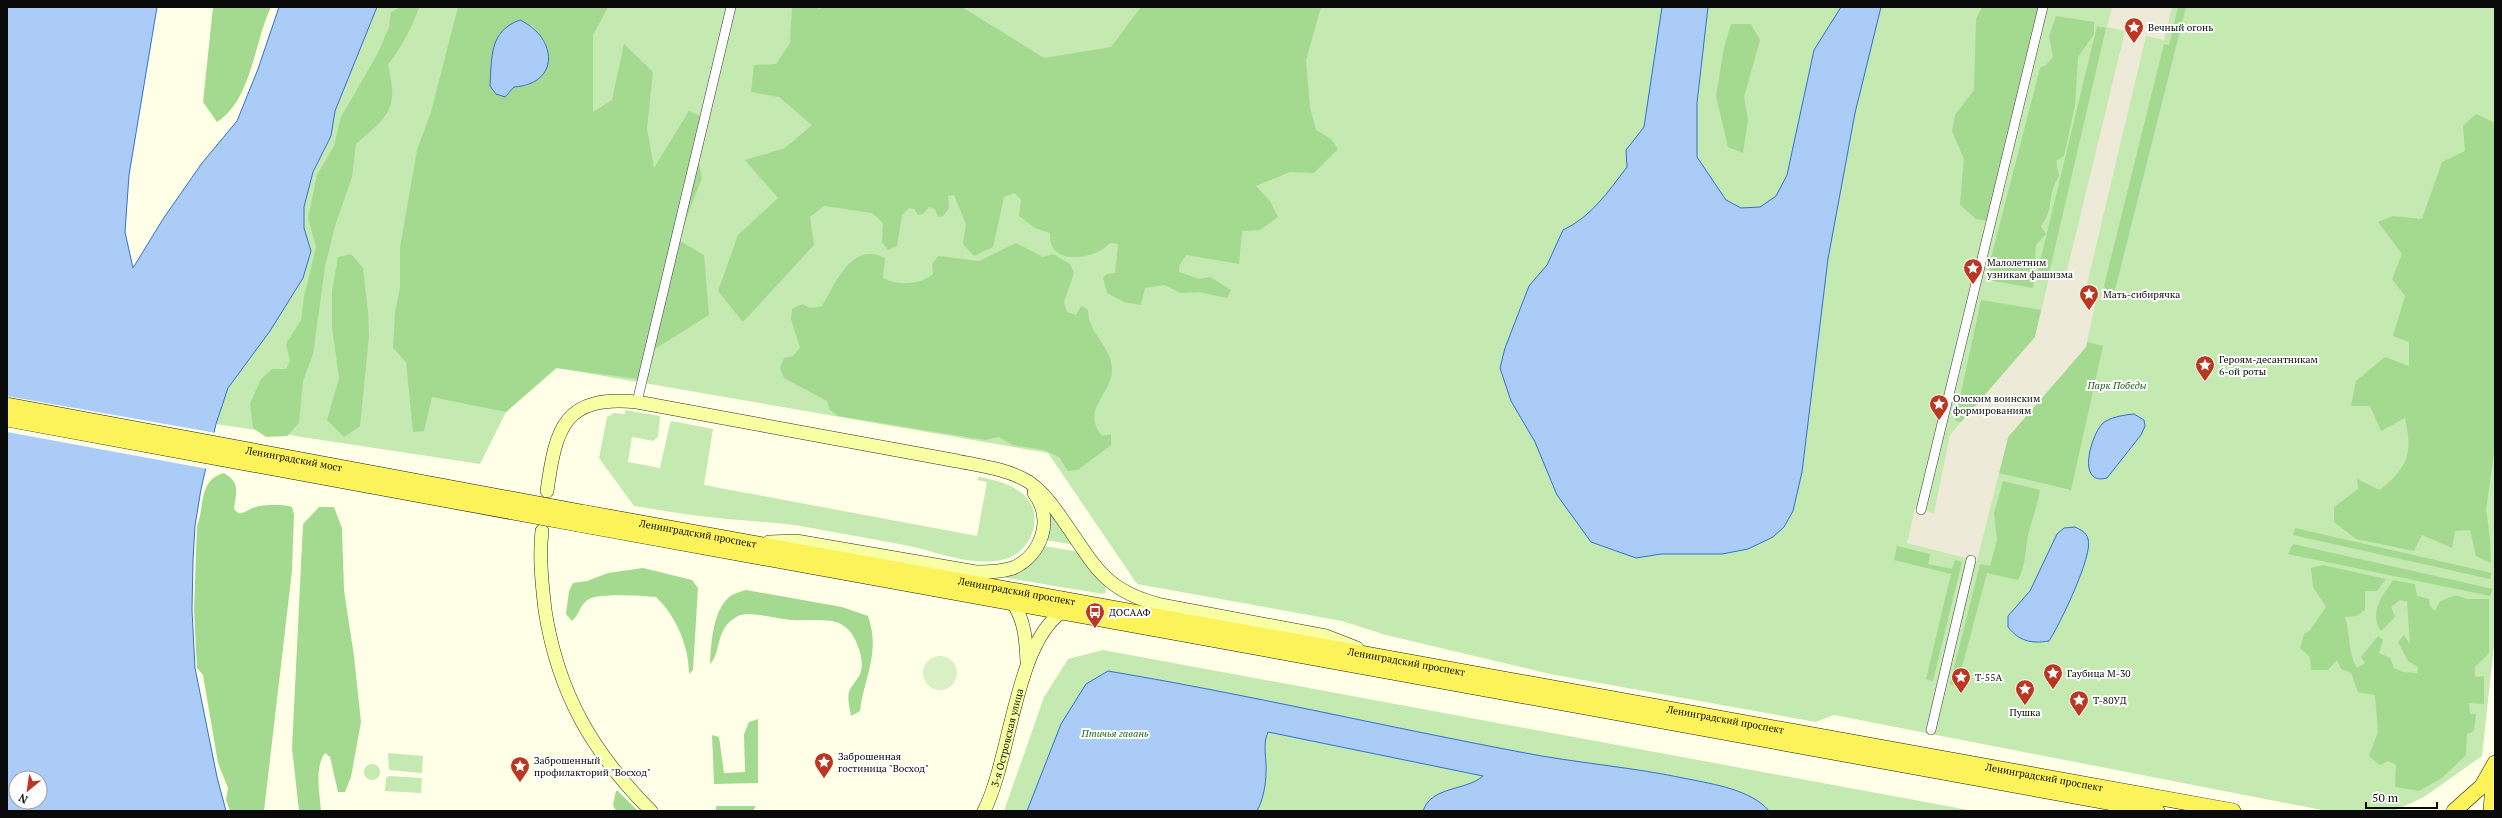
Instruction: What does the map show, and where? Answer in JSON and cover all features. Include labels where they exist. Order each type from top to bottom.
[{"type":"main road","name":"Ленинградский мост","points":[[7,405],[579,518]]},
{"type":"main road","name":"Ленинградский мост","points":[[7,419],[579,518]]},
{"type":"main road","name":"Ленинградский проспект","points":[[579,518],[746,542],[2233,811]]},
{"type":"main road","name":"Ленинградский проспект","points":[[579,518],[1013,603],[2157,811]]},
{"type":"main road","points":[[2454,811],[2482,786],[2495,762]]},
{"type":"main road","points":[[2490,811],[2495,762]]},
{"type":"street","points":[[637,402],[731,7]]},
{"type":"street","points":[[1921,510],[2043,7]]},
{"type":"street","points":[[548,491],[554,447],[566,422],[575,412],[598,401],[637,402],[957,461],[1014,475],[1031,483],[1041,492],[1098,569],[1109,582],[1122,592],[1139,599],[1161,605],[1326,636],[1380,657]]},
{"type":"street","points":[[746,542],[796,541],[976,572],[1005,570],[1020,564],[1033,553],[1042,538],[1044,526],[1042,505],[1026,484],[1014,475]]},
{"type":"street","points":[[542,531],[543,591],[553,649],[560,677],[578,716],[606,761],[651,811]]},
{"type":"street","points":[[1931,730],[1971,560]]},
{"type":"street","points":[[1013,603],[1020,614],[1023,627],[1027,664]]},
{"type":"street","points":[[1027,664],[1043,629],[1051,619],[1062,612]]},
{"type":"street","name":"3-я Островская улица","points":[[984,811],[1005,752],[1027,664]]},
{"type":"green space","points":[[213,7],[271,7],[265,21],[251,69],[238,100],[229,112],[217,122],[203,102]]},
{"type":"green space","name":"Парк Победы","points":[[377,7],[2495,7],[2495,636],[2482,756],[2424,797],[2394,811],[2327,811],[1834,715],[1816,722],[1550,674],[1386,635],[1342,621],[1137,584],[1048,453],[557,368],[506,412],[480,464],[216,424],[228,388],[235,376],[270,331],[303,278],[311,251],[304,228],[304,207],[313,172],[331,136],[335,111]]},
{"type":"green space","points":[[401,7],[419,7],[406,38],[388,65],[392,92],[388,111],[383,119],[356,144],[352,177],[335,226],[325,267],[313,354],[303,381],[299,423],[287,436],[266,437],[253,428],[250,404],[261,379],[272,369],[286,369],[290,361],[286,344],[301,320],[304,297],[316,247],[308,218],[317,175],[334,146],[341,117],[378,53],[389,27],[391,12]]},
{"type":"green space","points":[[458,7],[608,7],[593,35],[593,112],[612,100],[624,44],[653,72],[647,128],[654,168],[689,111],[702,117],[697,155],[702,178],[678,240],[704,255],[709,315],[650,352],[638,379],[556,368],[506,412],[432,397],[424,431],[413,432],[406,362],[393,348],[395,312],[400,288],[400,248],[417,150],[431,112]],"holes":[[[532,25],[546,43],[528,86],[490,86],[492,53],[499,34]]]},
{"type":"green space","points":[[814,7],[820,9],[821,7],[962,7],[1044,58],[1111,47],[1141,7],[1321,7],[1306,60],[1310,108],[1316,130],[1331,139],[1338,149],[1314,173],[1290,172],[1256,186],[1270,201],[1278,217],[1260,230],[1242,231],[1239,264],[1186,255],[1179,266],[1179,272],[1199,279],[1210,277],[1231,290],[1227,298],[1199,292],[1181,293],[1164,285],[1145,288],[1141,305],[1124,302],[1107,293],[1103,278],[1107,274],[1115,273],[1118,244],[1110,243],[1103,249],[1093,254],[1083,256],[1073,257],[1063,255],[1056,251],[1051,244],[1050,233],[1035,228],[1019,216],[1021,199],[1014,193],[1004,197],[993,247],[974,256],[963,244],[966,224],[954,195],[948,196],[949,208],[943,216],[938,217],[935,209],[929,207],[923,214],[918,215],[914,209],[909,208],[902,215],[897,246],[888,250],[882,242],[883,223],[872,213],[824,206],[810,217],[814,245],[743,322],[718,291],[738,235],[778,198],[745,160],[785,148],[812,125],[779,97],[751,92],[754,65],[776,64],[790,43],[792,8]]},
{"type":"green space","points":[[1982,7],[2039,7],[1987,221],[1976,219],[1960,205],[1964,159],[1952,131],[1955,115],[1974,90],[1976,19]]},
{"type":"green space","points":[[2178,7],[2186,7],[2115,290],[2109,293],[2104,286],[2164,44],[2169,45]]},
{"type":"green space","points":[[2056,16],[2094,22],[2094,34],[2078,57],[2075,106],[2064,156],[2056,161],[2059,176],[2055,183],[2048,214],[2041,226],[2046,234],[2036,245],[2033,288],[1993,281],[1989,266],[2040,68],[2046,65],[2053,57],[2049,36]]},
{"type":"green space","points":[[1731,24],[1751,24],[1760,40],[1744,97],[1748,120],[1743,153],[1728,147],[1716,96],[1724,48]]},
{"type":"green space","points":[[2097,26],[2106,28],[2048,278],[2040,280],[2037,274]]},
{"type":"green space","points":[[2476,114],[2495,123],[2495,447],[2486,509],[2490,539],[2491,563],[2476,556],[2470,530],[2455,531],[2452,548],[2422,535],[2414,551],[2356,539],[2334,522],[2334,507],[2358,489],[2357,479],[2380,490],[2397,474],[2406,459],[2408,451],[2405,418],[2381,431],[2370,406],[2351,406],[2356,381],[2385,357],[2409,366],[2409,342],[2393,336],[2405,296],[2392,279],[2402,254],[2378,222],[2393,216],[2422,219],[2442,162],[2465,151],[2463,126]]},
{"type":"green space","points":[[1016,243],[1043,257],[1053,254],[1070,264],[1074,273],[1064,302],[1067,312],[1076,315],[1081,306],[1088,310],[1089,318],[1095,333],[1111,360],[1111,377],[1096,409],[1094,418],[1096,426],[1102,436],[1111,434],[1111,445],[1078,470],[1068,471],[1059,457],[1044,450],[1012,445],[999,437],[985,440],[838,416],[830,410],[827,401],[784,378],[780,368],[784,358],[793,356],[800,348],[791,319],[792,309],[802,304],[811,308],[822,306],[839,276],[854,260],[863,255],[873,254],[885,258],[883,278],[889,281],[909,283],[928,278],[933,274],[932,264],[938,256],[979,261]]},
{"type":"green space","points":[[351,254],[363,268],[368,311],[369,336],[360,426],[344,437],[327,420],[339,378],[332,327],[332,291],[338,257]]},
{"type":"green space","points":[[1981,300],[2041,310],[2035,337],[1962,422],[1955,421]]},
{"type":"green space","points":[[2087,342],[2103,346],[2071,490],[1999,473],[2008,437],[2086,347]]},
{"type":"green space","points":[[625,410],[660,416],[658,437],[653,441],[632,437],[628,462],[660,468],[670,423],[672,421],[713,429],[704,485],[977,536],[987,482],[977,480],[979,477],[1007,485],[1023,494],[1030,502],[1034,512],[1035,522],[1033,531],[1029,541],[1014,555],[1005,559],[980,561],[954,558],[904,545],[794,525],[727,519],[634,506],[599,458],[607,417],[614,413],[625,414]]},
{"type":"green space","points":[[224,473],[233,480],[235,484],[236,493],[234,509],[238,513],[267,505],[278,505],[292,507],[294,515],[292,571],[264,811],[230,811],[226,800],[228,788],[218,763],[203,675],[197,668],[194,610],[197,526],[206,488],[210,481],[216,476]]},
{"type":"green space","points":[[2003,481],[2040,490],[2028,535],[2024,563],[2018,580],[1987,573],[1957,686],[1950,684],[1980,564],[1990,566],[1997,540],[1994,513]]},
{"type":"green space","points":[[319,507],[334,507],[342,528],[344,590],[354,656],[361,722],[351,777],[345,792],[338,792],[330,757],[325,753],[319,773],[321,811],[299,811],[292,748],[303,524]]},
{"type":"green space","points":[[1047,508],[1075,545],[1046,540]]},
{"type":"green space","points":[[2295,528],[2492,573],[2490,579],[2293,535]]},
{"type":"green space","points":[[2293,544],[2493,589],[2490,596],[2288,554]]},
{"type":"green space","points":[[1044,546],[1079,552],[1105,586],[1106,592],[1103,594],[995,576]]},
{"type":"green space","points":[[1897,546],[1930,554],[1928,564],[1952,569],[1955,560],[1962,562],[1933,681],[1926,679],[1951,574],[1894,560]]},
{"type":"green space","points":[[2323,565],[2386,579],[2377,591],[2365,591],[2365,610],[2356,616],[2345,617],[2350,649],[2357,668],[2365,663],[2361,657],[2378,636],[2383,640],[2379,653],[2390,658],[2394,668],[2403,672],[2417,673],[2418,667],[2408,661],[2398,642],[2404,635],[2410,644],[2407,602],[2400,600],[2391,607],[2395,617],[2381,631],[2377,624],[2376,611],[2378,604],[2393,580],[2415,584],[2417,596],[2429,599],[2430,606],[2435,611],[2440,601],[2456,595],[2467,599],[2489,599],[2489,653],[2475,667],[2475,677],[2484,676],[2484,704],[2469,703],[2470,714],[2476,714],[2474,731],[2467,734],[2466,755],[2442,778],[2419,791],[2395,787],[2396,765],[2388,761],[2380,765],[2369,756],[2378,732],[2375,695],[2358,692],[2351,673],[2341,669],[2337,660],[2328,670],[2311,670],[2310,657],[2300,648],[2304,634],[2310,630],[2326,607],[2313,587],[2311,568]]},
{"type":"green space","points":[[643,568],[692,580],[698,588],[693,670],[689,674],[687,653],[680,632],[670,613],[656,597],[621,595],[594,597],[583,604],[572,621],[566,614],[569,591],[573,583],[587,581],[608,573]]},
{"type":"green space","points":[[746,590],[842,607],[868,616],[872,629],[873,642],[870,665],[860,711],[851,716],[848,695],[861,671],[861,655],[853,636],[847,628],[831,621],[792,620],[749,614],[738,616],[730,621],[725,627],[714,659],[710,664],[712,636],[721,608],[732,595]]},
{"type":"green space","name":"Птичья гавань","points":[[1103,650],[1974,811],[1004,811],[1044,697],[1068,659]]},
{"type":"green space","points":[[943,656],[952,661],[956,666],[956,680],[952,685],[947,689],[937,690],[933,689],[924,680],[923,670],[924,666],[933,657]]},
{"type":"green space","points":[[758,719],[758,783],[714,784],[712,735],[719,737],[724,773],[745,772],[744,734],[749,722]]},
{"type":"green space","points":[[388,753],[423,756],[422,773],[389,770]]},
{"type":"green space","points":[[372,764],[378,766],[380,772],[378,778],[372,780],[366,778],[364,772],[366,766]]},
{"type":"green space","points":[[389,776],[422,778],[421,793],[385,791],[386,778]]},
{"type":"green space","points":[[616,791],[618,791],[638,811],[616,811],[613,805]]},
{"type":"green space","points":[[716,806],[756,806],[753,811],[716,811]]},
{"type":"shaded area","points":[[2112,7],[2172,7],[2164,40],[2146,36],[2087,284],[2097,286],[2098,291],[2086,347],[2008,437],[1977,561],[1907,543],[1915,508],[1934,513],[1950,435],[2035,337],[2049,278],[2053,276],[2065,279],[2125,31],[2107,27]]},
{"type":"water","points":[[7,7],[157,7],[129,175],[125,232],[133,268],[163,219],[202,163],[237,121],[258,69],[279,7],[377,7],[335,111],[331,136],[313,172],[304,207],[304,228],[311,251],[303,278],[270,331],[228,388],[216,424],[201,489],[195,526],[193,560],[192,610],[195,668],[217,777],[226,811],[7,811]]},
{"type":"water","points":[[1662,7],[1708,7],[1697,103],[1697,157],[1726,200],[1741,208],[1760,207],[1776,196],[1787,175],[1814,50],[1841,7],[1881,7],[1855,113],[1828,259],[1802,472],[1793,511],[1784,527],[1773,537],[1748,549],[1722,554],[1661,554],[1636,558],[1591,542],[1557,495],[1535,442],[1511,401],[1500,368],[1505,348],[1529,286],[1547,265],[1563,230],[1573,225],[1591,211],[1627,167],[1626,150],[1644,127]]},
{"type":"water","points":[[520,20],[533,28],[542,38],[547,48],[548,59],[546,69],[540,78],[529,84],[514,87],[505,97],[496,94],[490,86],[492,55],[497,38],[510,25]]},
{"type":"water","points":[[2134,414],[2144,420],[2145,426],[2141,435],[2107,478],[2097,478],[2092,475],[2089,468],[2089,458],[2094,439],[2102,424],[2113,418]]},
{"type":"water","points":[[2075,527],[2086,535],[2088,539],[2088,547],[2081,574],[2060,621],[2049,641],[2031,642],[2017,636],[2008,627],[2008,616],[2030,591],[2057,534],[2064,528]]},
{"type":"water","points":[[1108,671],[1211,690],[1520,752],[1646,771],[1709,783],[1732,789],[1753,798],[1769,811],[1423,811],[1427,803],[1433,797],[1476,781],[1483,776],[1268,732],[1265,742],[1265,787],[1257,811],[1027,811],[1061,724],[1086,684]]},
{"type":"pier","points":[[7,396],[216,433],[208,469],[7,432]]},
{"type":"place","name":"Вечный огонь","points":[[2134,44]]},
{"type":"place","name":"Малолетним узникам фашизма","points":[[1973,285]]},
{"type":"place","name":"Мать-сибирячка","points":[[2089,311]]},
{"type":"place","name":"Героям-десантникам 6-ой роты","points":[[2205,382]]},
{"type":"place","name":"Омским воинским формированиям","points":[[1939,421]]},
{"type":"place","name":"ДОСААФ","points":[[1095,629]]},
{"type":"place","name":"Гаубица М-30","points":[[2053,690]]},
{"type":"place","name":"Т-55А","points":[[1961,694]]},
{"type":"place","name":"Пушка","points":[[2025,706]]},
{"type":"place","name":"Т-80УД","points":[[2079,717]]},
{"type":"place","name":"Заброшенная гостиница \"Восход\"","points":[[824,779]]},
{"type":"place","name":"Заброшенный профилакторий \"Восход\"","points":[[520,783]]}]
